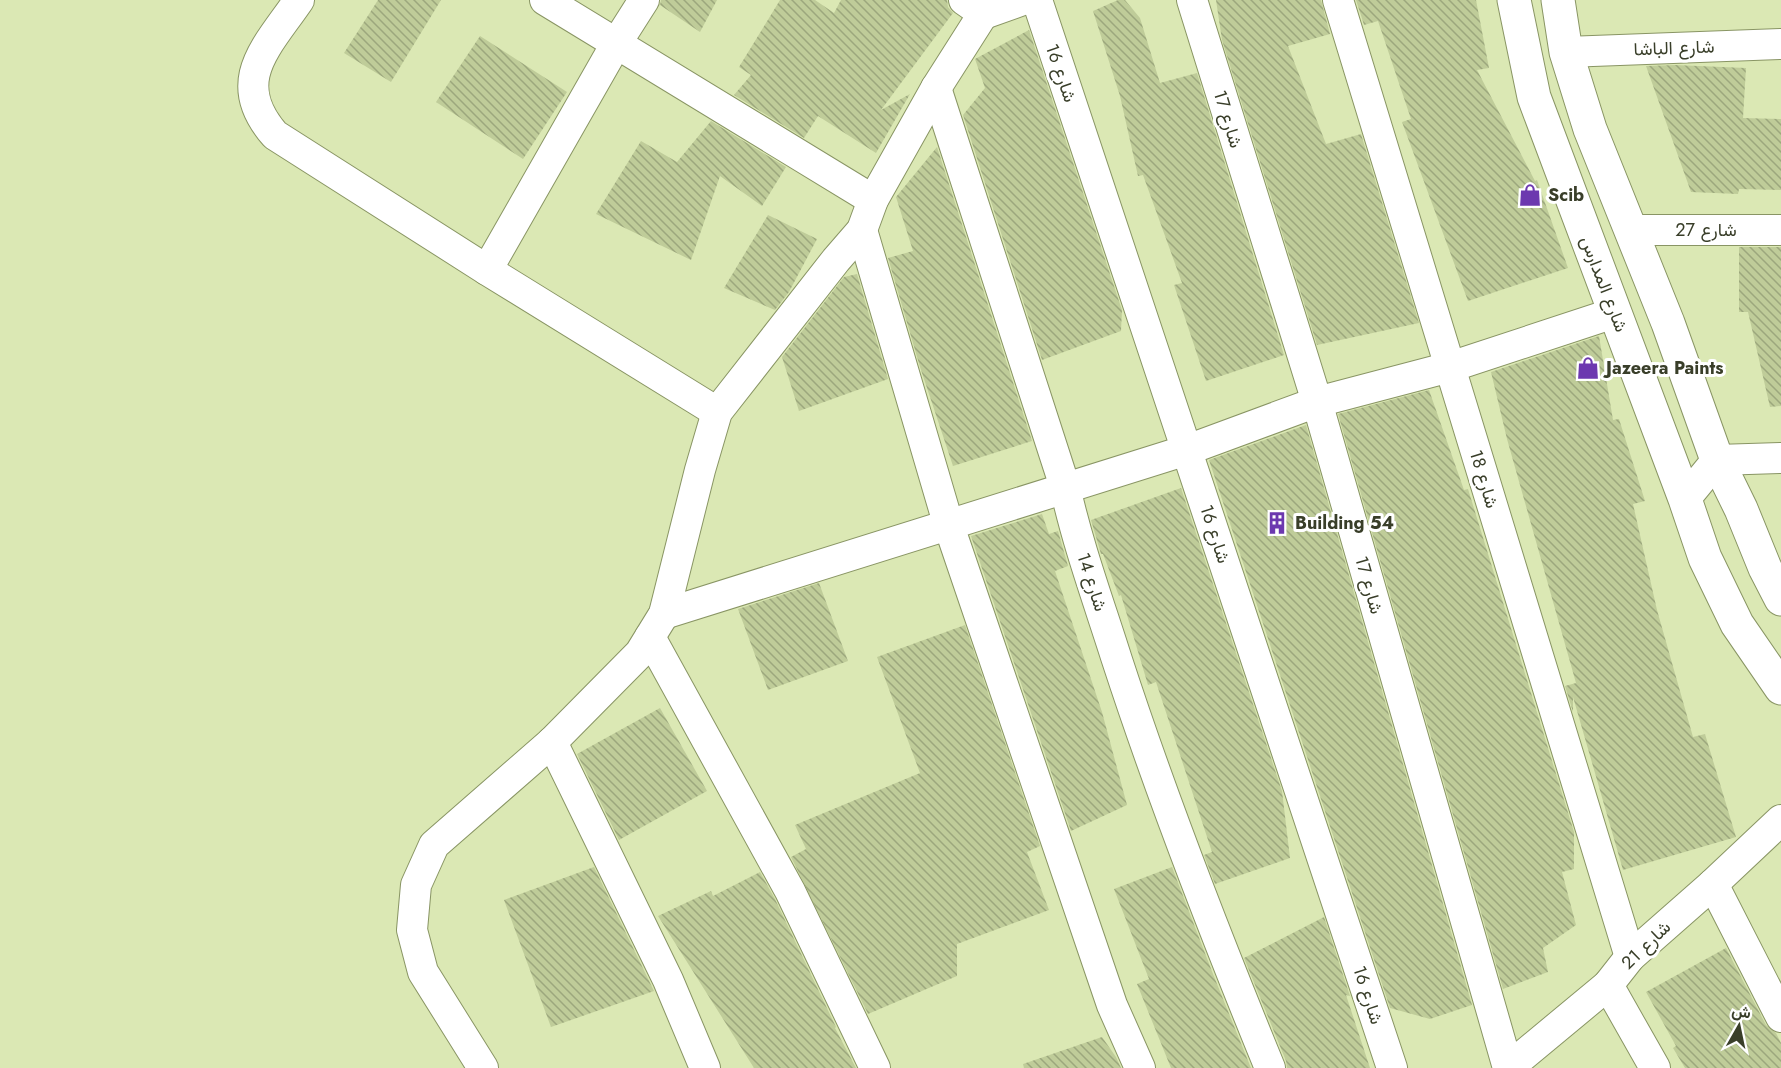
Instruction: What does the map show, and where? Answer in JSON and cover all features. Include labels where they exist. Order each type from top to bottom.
[{"type":"street","points":[[299,0],[259,58],[252,78],[253,99],[261,119],[274,135],[717,412]]},
{"type":"street","points":[[545,0],[873,200]]},
{"type":"street","points":[[487,270],[616,44],[644,0]]},
{"type":"street","points":[[483,1068],[423,972],[412,930],[416,885],[434,845],[552,742],[640,653],[657,625],[717,412],[862,230],[873,200],[980,4],[1023,0]]},
{"type":"street","name":"شارع 16","points":[[1037,0],[1392,1068]]},
{"type":"street","name":"شارع 17","points":[[1192,0],[1317,402],[1508,1068]]},
{"type":"street","name":"شارع 18","points":[[1338,0],[1630,957]]},
{"type":"street","name":"شارع المدارس","points":[[1514,0],[1534,97],[1705,558],[1737,624],[1781,688]]},
{"type":"street","points":[[1558,0],[1566,52],[1590,129],[1668,323],[1717,460],[1781,599]]},
{"type":"street","name":"شارع الباشا","points":[[1566,52],[1781,44]]},
{"type":"street","name":"شارع 14","points":[[936,88],[1065,487],[1074,528],[1136,719],[1227,963],[1270,1068]]},
{"type":"street","points":[[862,230],[948,524],[1112,1005],[1140,1068]]},
{"type":"street","name":"شارع 27","points":[[1631,230],[1781,230]]},
{"type":"street","points":[[657,625],[948,524],[1187,450],[1317,402],[1450,367],[1614,313]]},
{"type":"street","points":[[1685,499],[1717,460],[1781,458]]},
{"type":"street","points":[[657,625],[790,891],[874,1068]]},
{"type":"street","points":[[552,742],[668,980],[705,1068]]},
{"type":"street","name":"شارع 21","points":[[1508,1068],[1608,985],[1630,957],[1781,820]]},
{"type":"street","points":[[1713,884],[1781,1017]]},
{"type":"street","points":[[1608,985],[1655,1068]]},
{"type":"building","points":[[378,0],[441,0],[391,82],[344,53]]},
{"type":"building","points":[[661,0],[717,0],[700,32],[660,5]]},
{"type":"building","points":[[780,0],[815,0],[834,13],[841,0],[947,0],[948,7],[953,13],[881,110],[910,94],[876,153],[818,116],[804,138],[734,95],[751,75],[739,67]]},
{"type":"building","points":[[1118,0],[1125,0],[1140,18],[1160,83],[1197,73],[1284,355],[1206,381],[1174,285],[1182,283],[1143,175],[1138,176],[1120,96],[1093,11]]},
{"type":"building","points":[[1216,0],[1321,0],[1330,34],[1288,46],[1326,144],[1361,134],[1419,323],[1317,345],[1222,40]]},
{"type":"building","points":[[1356,0],[1476,0],[1489,68],[1477,70],[1535,181],[1537,180],[1568,268],[1468,301],[1402,122],[1411,119],[1378,21],[1364,25]]},
{"type":"building","points":[[1029,30],[1122,310],[1121,331],[1042,360],[963,115],[985,88],[975,59]]},
{"type":"building","points":[[480,36],[567,92],[523,159],[436,102]]},
{"type":"building","points":[[1646,66],[1746,68],[1743,118],[1781,119],[1781,190],[1739,189],[1738,194],[1691,192]]},
{"type":"building","points":[[711,121],[786,167],[762,206],[720,176],[691,260],[596,214],[641,141],[677,162]]},
{"type":"building","points":[[937,147],[1032,441],[953,466],[920,367],[888,258],[913,251],[896,197]]},
{"type":"building","points":[[768,215],[817,239],[789,292],[775,310],[724,288]]},
{"type":"building","points":[[1739,247],[1781,247],[1781,406],[1770,407],[1748,312],[1739,312]]},
{"type":"building","points":[[857,274],[888,379],[799,411],[782,357],[844,277]]},
{"type":"building","points":[[1599,336],[1613,420],[1619,419],[1645,501],[1633,504],[1657,610],[1693,737],[1705,734],[1736,837],[1623,870],[1573,697],[1573,712],[1565,686],[1576,683],[1507,439],[1491,372]]},
{"type":"building","points":[[1429,390],[1464,490],[1468,489],[1574,832],[1574,869],[1562,872],[1576,925],[1543,948],[1548,972],[1503,989],[1338,414]]},
{"type":"building","points":[[1306,425],[1472,1005],[1430,1019],[1390,1008],[1209,460]]},
{"type":"building","points":[[1181,488],[1282,791],[1290,858],[1215,884],[1204,855],[1212,852],[1156,682],[1148,685],[1121,595],[1119,596],[1103,554],[1101,554],[1091,520]]},
{"type":"building","points":[[1042,514],[1049,534],[1058,531],[1068,566],[1055,571],[1102,712],[1127,805],[1071,831],[971,536]]},
{"type":"building","points":[[819,583],[848,661],[768,690],[738,609]]},
{"type":"building","points":[[965,625],[1040,846],[1027,852],[1049,910],[957,944],[957,976],[868,1014],[791,857],[806,849],[795,825],[920,773],[877,657]]},
{"type":"building","points":[[660,708],[707,791],[619,840],[577,754]]},
{"type":"building","points":[[594,867],[654,991],[551,1027],[504,900]]},
{"type":"building","points":[[1172,867],[1251,1068],[1171,1068],[1137,984],[1149,979],[1114,889]]},
{"type":"building","points":[[760,872],[856,1068],[754,1068],[658,916],[711,891],[713,896]]},
{"type":"building","points":[[1324,917],[1350,996],[1346,995],[1370,1068],[1287,1068],[1244,958]]},
{"type":"building","points":[[1726,948],[1766,1025],[1776,1033],[1781,1043],[1781,1068],[1685,1068],[1673,1048],[1676,1046],[1646,992]]},
{"type":"building","points":[[1102,1037],[1121,1068],[1024,1068],[1023,1064]]},
{"type":"place","name":"Scib","points":[[1530,195]]},
{"type":"place","name":"Jazeera Paints","points":[[1588,368]]},
{"type":"place","name":"Building 54","points":[[1277,523]]}]
